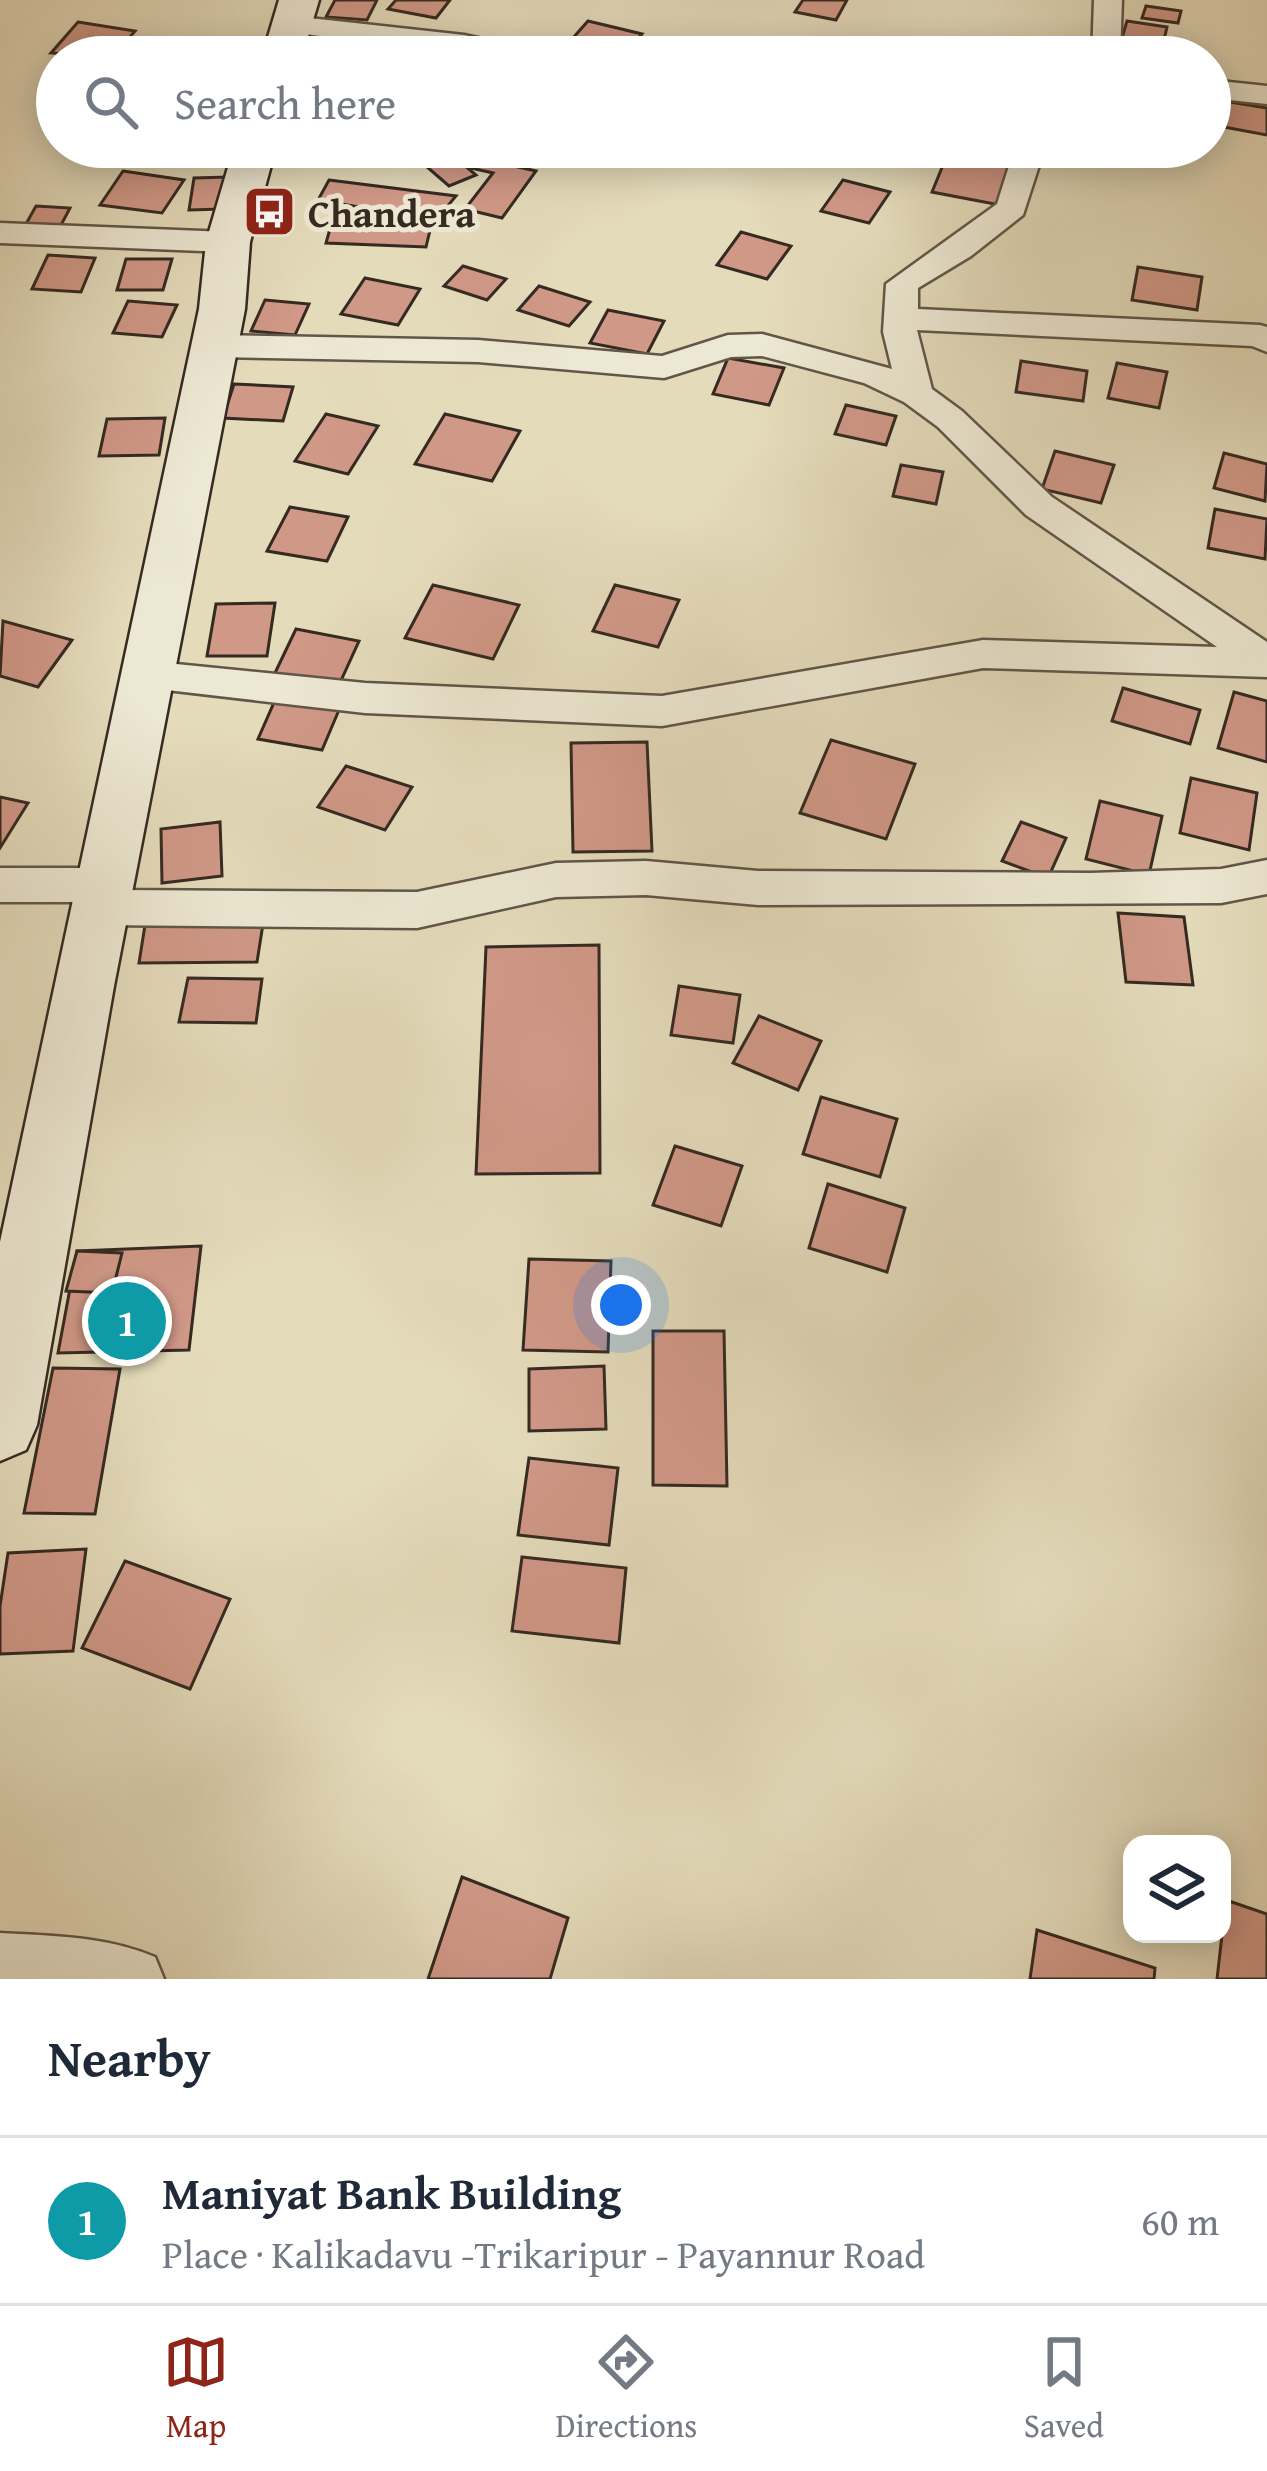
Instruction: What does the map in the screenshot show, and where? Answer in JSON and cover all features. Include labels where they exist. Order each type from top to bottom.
[{"type":"main road","points":[[0,1425],[215,346],[228,242],[249,168]]},
{"type":"street","points":[[1107,36],[1108,0]]},
{"type":"street","points":[[291,27],[383,36]]},
{"type":"street","points":[[1231,91],[1267,95]]},
{"type":"street","points":[[916,394],[900,319],[902,284],[960,249],[1012,208],[1024,168]]},
{"type":"street","points":[[0,233],[228,242]]},
{"type":"street","points":[[900,319],[1260,336],[1267,341]]},
{"type":"street","points":[[215,346],[478,351],[664,367],[728,346],[762,345],[877,375],[916,394],[950,419],[1039,506],[1267,663]]},
{"type":"street","points":[[146,676],[365,698],[662,711],[983,654],[1267,663]]},
{"type":"street","points":[[0,885],[102,896],[417,910],[556,880],[646,878],[758,888],[1090,890],[1221,886],[1267,877]]},
{"type":"street","points":[[0,1964],[85,1968],[133,1979]]},
{"type":"building","points":[[335,0],[377,0],[367,20],[326,17]]},
{"type":"building","points":[[396,0],[450,0],[436,18],[388,9]]},
{"type":"building","points":[[803,0],[847,0],[836,20],[795,12]]},
{"type":"building","points":[[1146,6],[1181,11],[1178,23],[1142,18]]},
{"type":"building","points":[[588,21],[642,34],[640,36],[575,36]]},
{"type":"building","points":[[1127,21],[1167,27],[1165,36],[1123,36]]},
{"type":"building","points":[[78,22],[135,31],[131,36],[66,36]]},
{"type":"building","points":[[1231,102],[1267,108],[1267,135],[1231,128]]},
{"type":"building","points":[[428,168],[468,168],[476,175],[449,186]]},
{"type":"building","points":[[471,168],[536,171],[502,218],[465,209],[493,173]]},
{"type":"building","points":[[942,168],[1013,168],[1000,205],[932,192]]},
{"type":"building","points":[[123,171],[184,180],[162,213],[100,205]]},
{"type":"building","points":[[228,177],[223,209],[189,210],[194,178]]},
{"type":"building","points":[[329,180],[456,196],[436,220],[318,200]]},
{"type":"building","points":[[843,180],[890,192],[869,223],[821,211]]},
{"type":"building","points":[[36,206],[70,208],[60,227],[26,224]]},
{"type":"building","points":[[333,218],[432,222],[426,247],[326,243]]},
{"type":"building","points":[[741,232],[791,246],[767,279],[717,265]]},
{"type":"building","points":[[48,255],[95,258],[81,292],[32,289]]},
{"type":"building","points":[[126,259],[172,259],[163,290],[117,290]]},
{"type":"building","points":[[463,266],[506,279],[487,300],[444,286]]},
{"type":"building","points":[[1138,267],[1202,277],[1197,310],[1132,300]]},
{"type":"building","points":[[365,278],[420,289],[398,325],[341,314]]},
{"type":"building","points":[[539,286],[590,302],[569,326],[518,310]]},
{"type":"building","points":[[265,300],[309,304],[295,335],[251,331]]},
{"type":"building","points":[[128,301],[177,305],[162,337],[113,333]]},
{"type":"building","points":[[608,310],[664,321],[647,354],[590,343]]},
{"type":"building","points":[[728,358],[784,368],[769,405],[713,394]]},
{"type":"building","points":[[1021,361],[1087,371],[1083,401],[1016,392]]},
{"type":"building","points":[[1117,363],[1167,372],[1159,408],[1108,398]]},
{"type":"building","points":[[234,384],[293,387],[283,421],[223,418]]},
{"type":"building","points":[[846,405],[896,416],[886,445],[835,434]]},
{"type":"building","points":[[326,414],[378,426],[348,474],[295,461]]},
{"type":"building","points":[[445,414],[520,431],[492,481],[415,464]]},
{"type":"building","points":[[165,418],[159,455],[99,456],[107,419]]},
{"type":"building","points":[[1055,451],[1114,465],[1101,503],[1042,489]]},
{"type":"building","points":[[1224,453],[1267,464],[1265,501],[1214,488]]},
{"type":"building","points":[[901,465],[943,472],[936,504],[893,496]]},
{"type":"building","points":[[290,507],[348,517],[327,561],[267,551]]},
{"type":"building","points":[[1215,509],[1267,519],[1265,559],[1208,548]]},
{"type":"building","points":[[433,585],[519,605],[493,659],[405,638]]},
{"type":"building","points":[[615,585],[679,600],[658,647],[593,631]]},
{"type":"building","points":[[275,603],[267,656],[207,656],[216,604]]},
{"type":"building","points":[[3,621],[72,640],[38,687],[0,676]]},
{"type":"building","points":[[296,629],[359,641],[338,687],[274,675]]},
{"type":"building","points":[[1123,688],[1200,710],[1190,744],[1112,721]]},
{"type":"building","points":[[1234,692],[1267,701],[1267,762],[1218,748]]},
{"type":"building","points":[[276,698],[339,710],[322,750],[258,739]]},
{"type":"building","points":[[831,740],[915,764],[886,839],[800,813]]},
{"type":"building","points":[[647,742],[652,851],[573,852],[571,743]]},
{"type":"building","points":[[346,766],[412,787],[385,830],[318,807]]},
{"type":"building","points":[[1191,778],[1257,793],[1249,850],[1180,833]]},
{"type":"building","points":[[0,797],[28,803],[0,848]]},
{"type":"building","points":[[1100,801],[1162,816],[1149,875],[1086,859]]},
{"type":"building","points":[[220,822],[222,876],[162,883],[161,829]]},
{"type":"building","points":[[1021,822],[1066,838],[1048,878],[1002,861]]},
{"type":"building","points":[[1118,913],[1184,917],[1193,985],[1126,982]]},
{"type":"building","points":[[263,924],[257,962],[139,963],[145,925]]},
{"type":"building","points":[[599,945],[600,1173],[476,1174],[486,947]]},
{"type":"building","points":[[188,978],[262,979],[256,1023],[179,1022]]},
{"type":"building","points":[[679,986],[740,995],[733,1043],[671,1035]]},
{"type":"building","points":[[759,1016],[821,1041],[798,1090],[733,1063]]},
{"type":"building","points":[[821,1097],[897,1119],[880,1177],[803,1154]]},
{"type":"building","points":[[675,1146],[742,1166],[721,1226],[653,1205]]},
{"type":"building","points":[[828,1184],[905,1208],[887,1272],[809,1248]]},
{"type":"building","points":[[201,1246],[189,1350],[58,1353],[77,1251]]},
{"type":"building","points":[[77,1251],[122,1253],[112,1293],[66,1291]]},
{"type":"building","points":[[529,1259],[611,1261],[608,1352],[523,1350]]},
{"type":"building","points":[[653,1331],[724,1331],[727,1486],[653,1485]]},
{"type":"building","points":[[604,1366],[606,1429],[529,1431],[529,1369]]},
{"type":"building","points":[[53,1368],[120,1369],[95,1514],[24,1513]]},
{"type":"building","points":[[529,1458],[618,1468],[609,1545],[518,1535]]},
{"type":"building","points":[[86,1549],[73,1651],[0,1654],[0,1606],[8,1553]]},
{"type":"building","points":[[522,1557],[626,1568],[619,1643],[512,1631]]},
{"type":"building","points":[[125,1561],[230,1599],[190,1689],[82,1648]]},
{"type":"building","points":[[462,1877],[568,1918],[550,1979],[428,1979]]},
{"type":"building","points":[[1231,1902],[1267,1914],[1267,1979],[1217,1979],[1221,1943],[1231,1943]]},
{"type":"building","points":[[1037,1930],[1155,1968],[1154,1979],[1030,1979]]},
{"type":"place","name":"Chandera","points":[[269,212]]},
{"type":"place","name":"Maniyat Bank Building","points":[[127,1321]]}]
